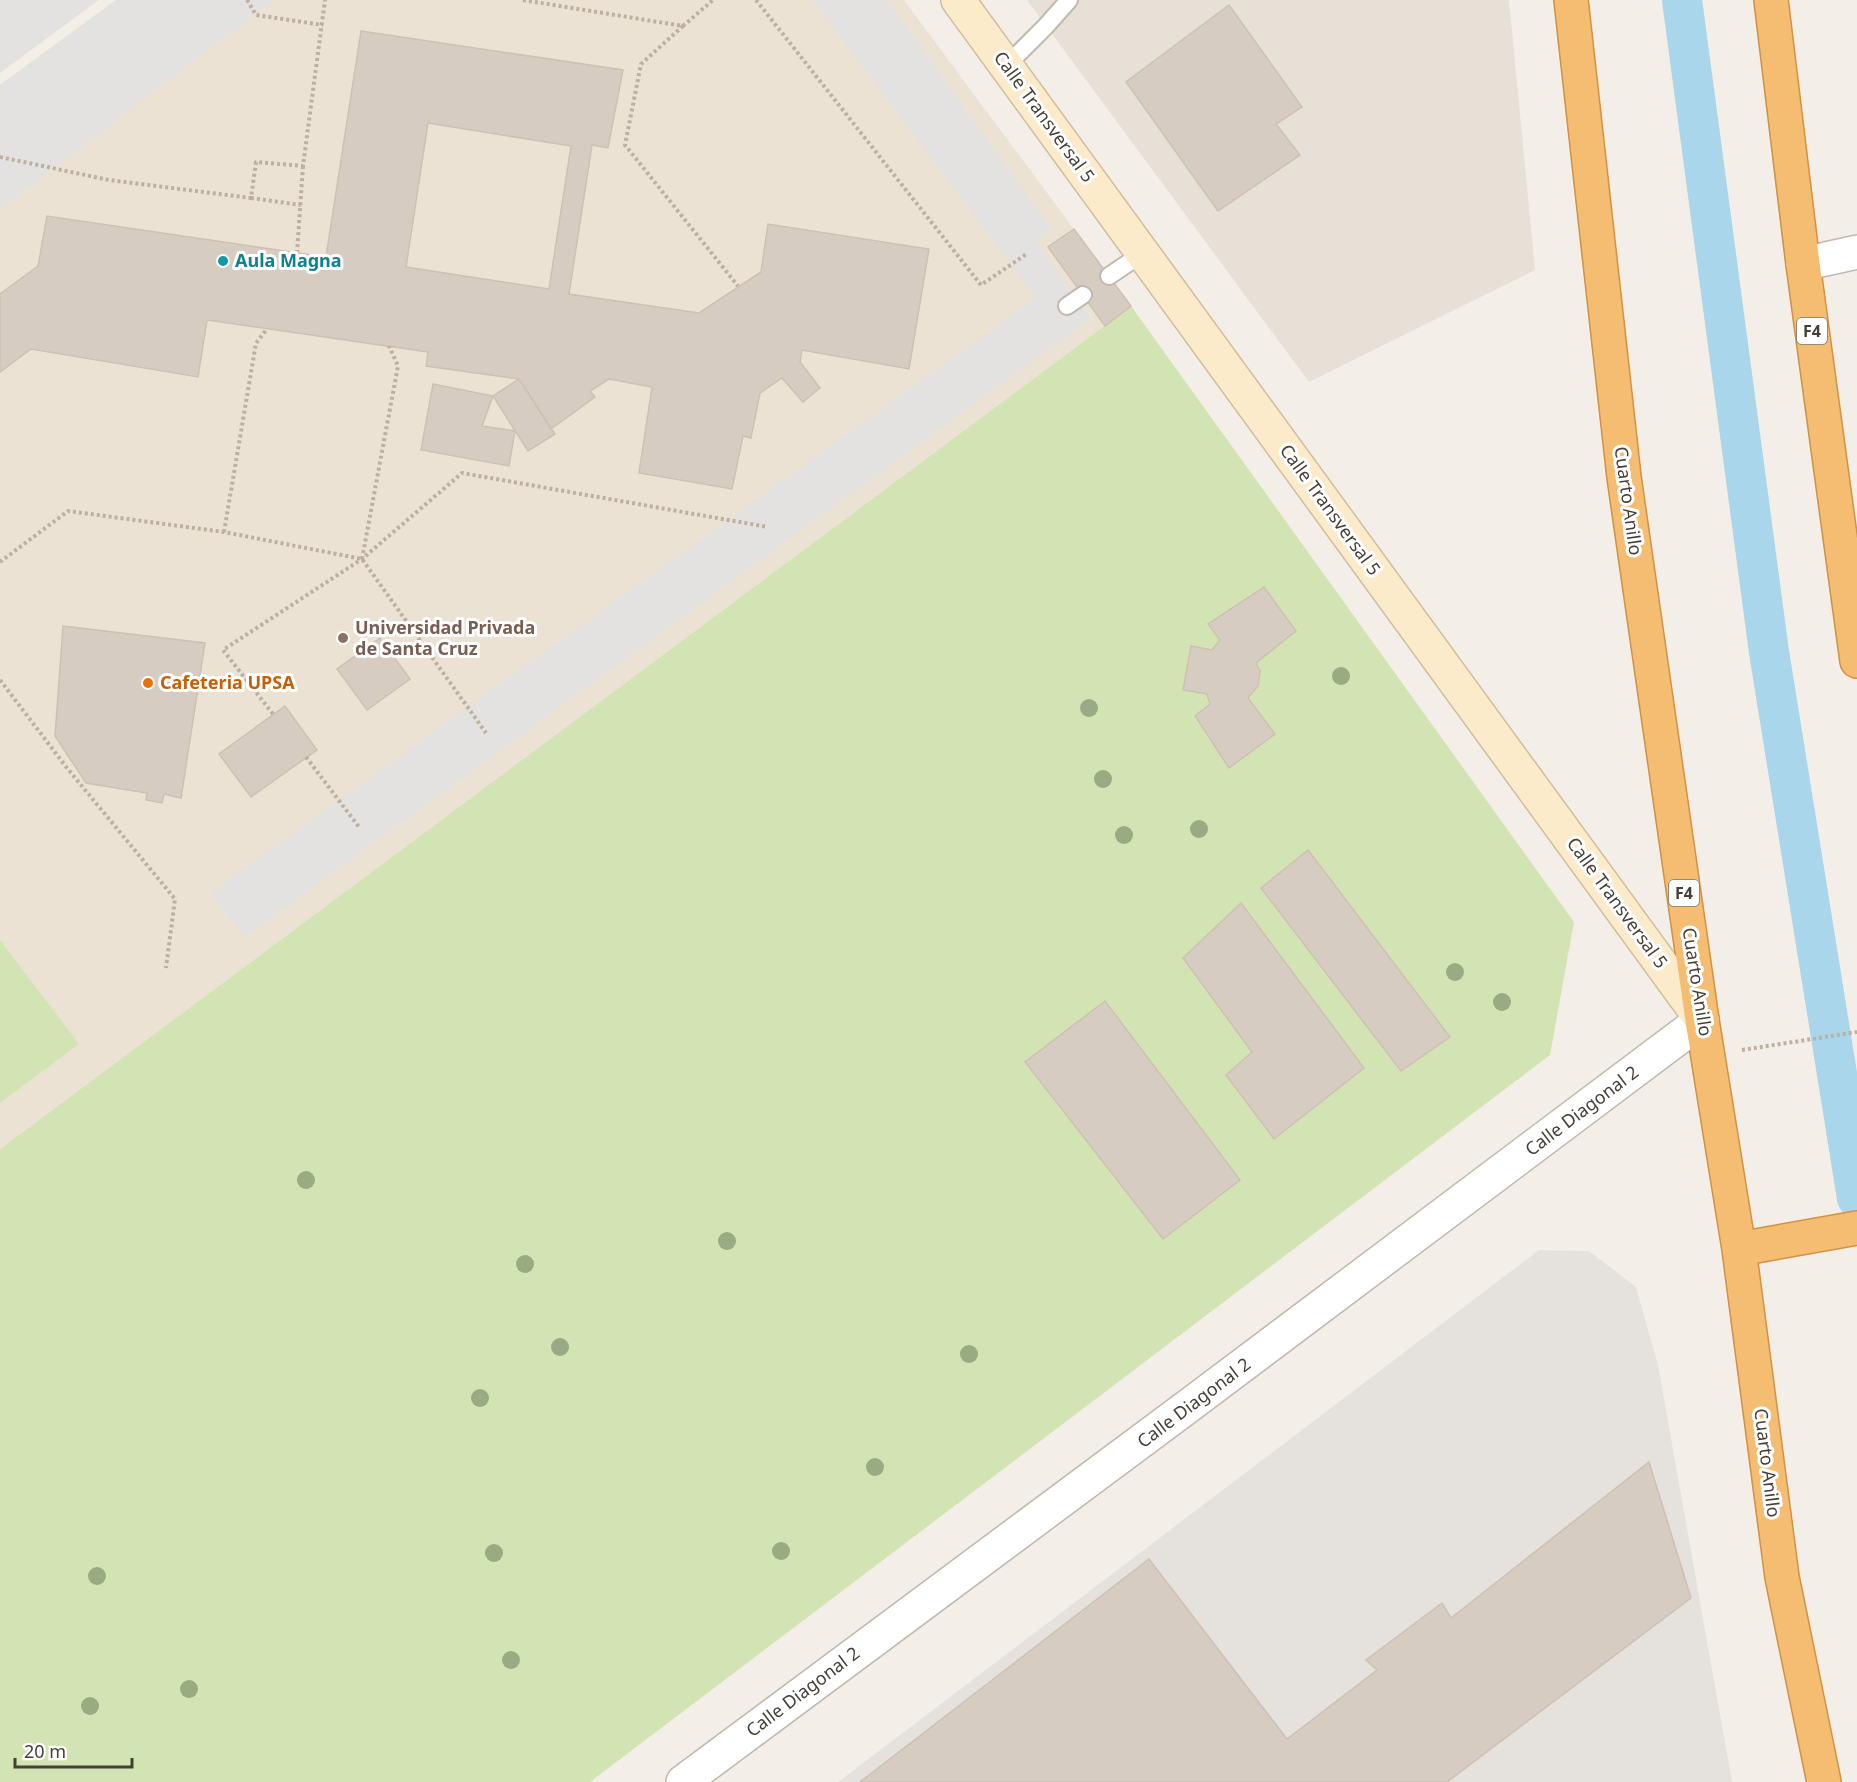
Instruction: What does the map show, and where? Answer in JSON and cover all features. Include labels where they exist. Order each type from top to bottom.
[{"type":"highway","name":"Cuarto Anillo","points":[[1571,0],[1624,477],[1702,1020],[1739,1249],[1782,1577],[1824,1782]]},
{"type":"highway","name":"F4","points":[[1771,0],[1803,264],[1857,661]]},
{"type":"highway","points":[[1739,1249],[1857,1228]]},
{"type":"street","name":"Calle Transversal 5","points":[[958,0],[1702,1020]]},
{"type":"street","points":[[1803,264],[1857,252]]},
{"type":"street","name":"Calle Diagonal 2","points":[[682,1782],[1168,1422],[1702,1020]]},
{"type":"lane","points":[[1006,66],[1069,0]]},
{"type":"lane","points":[[1109,276],[1143,253]]},
{"type":"lane","points":[[1067,306],[1083,295]]},
{"type":"path","points":[[247,0],[256,15],[323,25]]},
{"type":"path","points":[[297,253],[303,166],[325,0]]},
{"type":"path","points":[[523,0],[683,26]]},
{"type":"path","points":[[712,0],[641,64],[626,145],[738,286]]},
{"type":"path","points":[[756,0],[981,285],[1028,253]]},
{"type":"path","points":[[0,157],[109,180],[302,205]]},
{"type":"path","points":[[251,198],[256,162],[303,166]]},
{"type":"path","points":[[224,532],[256,343],[267,329]]},
{"type":"path","points":[[362,559],[398,366],[389,346]]},
{"type":"path","points":[[273,714],[223,650],[362,559],[462,473],[768,527]]},
{"type":"path","points":[[0,562],[68,511],[224,532],[362,559],[486,733]]},
{"type":"path","points":[[0,680],[67,768],[175,899],[166,968]]},
{"type":"path","points":[[306,757],[359,827]]},
{"type":"path","points":[[1776,1045],[1857,1032]]},
{"type":"shaded area","points":[[0,0],[99,0],[0,73]]},
{"type":"shaded area","name":"Universidad Privada de Santa Cruz","points":[[116,0],[904,0],[1131,306],[0,1149],[0,85]]},
{"type":"shaded area","points":[[116,0],[274,0],[0,209],[0,85]]},
{"type":"shaded area","points":[[812,0],[887,0],[1051,229],[1035,240],[1091,318],[245,937],[210,893],[1036,298]]},
{"type":"shaded area","points":[[1027,0],[1509,0],[1535,270],[1309,382]]},
{"type":"shaded area","points":[[1539,1250],[1589,1251],[1636,1287],[1658,1365],[1732,1782],[838,1782]]},
{"type":"green space","points":[[1131,306],[1574,922],[1550,1055],[590,1782],[0,1782],[0,1149]]},
{"type":"green space","points":[[0,940],[79,1044],[0,1103]]},
{"type":"building","points":[[1229,5],[1302,107],[1276,124],[1300,155],[1218,211],[1126,82]]},
{"type":"building","name":"Aula Magna","points":[[361,31],[623,70],[608,148],[592,145],[569,294],[699,313],[761,272],[768,224],[929,249],[909,369],[802,350],[800,362],[820,388],[803,402],[782,378],[760,393],[751,438],[743,436],[732,489],[639,473],[652,387],[609,379],[590,391],[595,397],[551,429],[519,379],[426,366],[428,352],[207,320],[198,377],[31,349],[0,372],[0,294],[38,266],[47,216],[326,257]],"holes":[[[428,123],[571,146],[549,289],[406,267]]]},
{"type":"building","points":[[1074,229],[1131,306],[1105,326],[1048,247]]},
{"type":"building","points":[[519,379],[555,434],[528,451],[493,396]]},
{"type":"building","points":[[433,384],[493,396],[482,426],[515,431],[509,466],[421,450]]},
{"type":"building","points":[[1264,587],[1296,631],[1256,663],[1260,671],[1258,686],[1248,698],[1275,734],[1229,768],[1195,716],[1210,704],[1207,694],[1183,690],[1191,646],[1212,650],[1220,640],[1208,624]]},
{"type":"building","points":[[63,626],[205,643],[181,798],[164,794],[162,803],[146,800],[147,793],[86,783],[55,736]]},
{"type":"building","points":[[380,638],[410,679],[367,710],[337,669]]},
{"type":"building","points":[[285,706],[317,750],[251,797],[219,754]]},
{"type":"building","points":[[1308,850],[1450,1037],[1401,1071],[1261,888]]},
{"type":"building","points":[[1241,903],[1364,1068],[1274,1139],[1226,1075],[1252,1052],[1183,958]]},
{"type":"building","points":[[1105,1001],[1240,1180],[1163,1239],[1025,1062]]},
{"type":"building","points":[[1649,1462],[1691,1598],[1447,1782],[860,1782],[1149,1559],[1287,1739],[1377,1670],[1366,1660],[1442,1603],[1451,1618]]},
{"type":"waterway","points":[[1682,0],[1769,652],[1857,1198]]},
{"type":"place","name":"Aula Magna","points":[[223,261]]},
{"type":"place","name":"Universidad Privada de Santa Cruz","points":[[343,638]]},
{"type":"place","name":"Cafeteria UPSA","points":[[148,683]]}]
